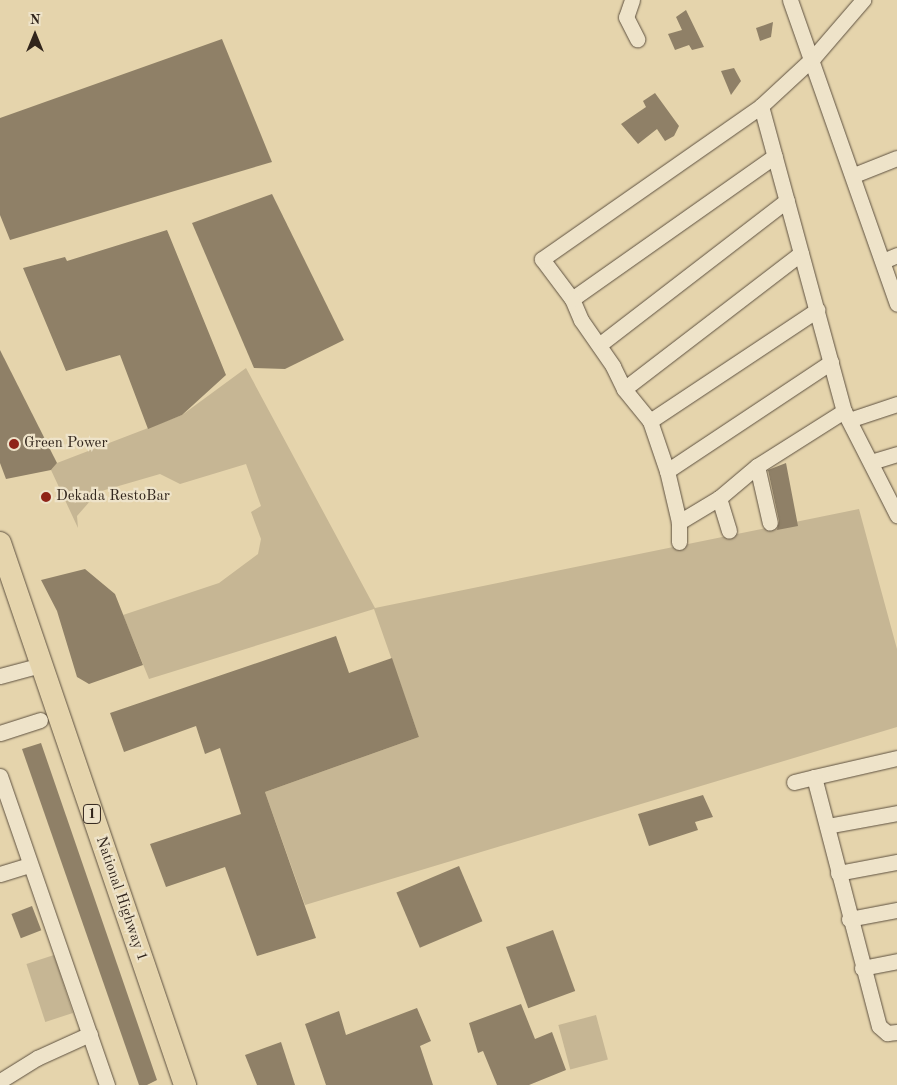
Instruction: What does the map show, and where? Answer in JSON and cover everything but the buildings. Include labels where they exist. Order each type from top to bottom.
[{"type":"highway","name":"National Highway 1","points":[[0,543],[185,1085]]},
{"type":"street","points":[[632,0],[626,17],[637,39]]},
{"type":"street","points":[[790,0],[854,175],[890,258],[897,304]]},
{"type":"street","points":[[679,542],[679,522],[667,471],[650,421],[624,389],[599,346],[581,320],[572,299],[542,259],[761,106],[812,58],[863,0]]},
{"type":"street","points":[[761,106],[846,416],[897,513]]},
{"type":"street","points":[[572,299],[775,156]]},
{"type":"street","points":[[854,175],[897,158]]},
{"type":"street","points":[[599,346],[786,200]]},
{"type":"street","points":[[624,389],[801,253]]},
{"type":"street","points":[[650,421],[817,310]]},
{"type":"street","points":[[667,471],[831,362]]},
{"type":"street","points":[[679,522],[719,498],[757,466],[846,416],[897,404]]},
{"type":"street","points":[[871,462],[897,454]]},
{"type":"street","points":[[757,466],[770,523]]},
{"type":"street","points":[[719,498],[729,530]]},
{"type":"street","points":[[0,676],[41,665]]},
{"type":"street","points":[[0,732],[40,720]]},
{"type":"street","points":[[794,782],[897,758]]},
{"type":"street","points":[[0,776],[4,805],[30,865],[90,1034],[101,1083]]},
{"type":"street","points":[[814,777],[849,919],[879,1026],[887,1033],[897,1032]]},
{"type":"street","points":[[827,826],[897,813]]},
{"type":"street","points":[[838,873],[897,862]]},
{"type":"street","points":[[0,874],[30,865]]},
{"type":"street","points":[[849,919],[897,910]]},
{"type":"street","points":[[862,968],[897,961]]},
{"type":"street","points":[[0,1081],[37,1058],[90,1034]]},
{"type":"shaded area","points":[[246,368],[375,608],[859,509],[897,649],[897,727],[305,905],[265,792],[419,737],[374,609],[149,679],[123,615],[219,583],[258,554],[261,539],[251,512],[261,506],[246,464],[180,484],[160,474],[98,492],[77,516],[78,528],[51,470],[57,463],[182,415]]},
{"type":"shaded area","points":[[54,955],[73,1013],[45,1022],[26,964]]},
{"type":"shaded area","points":[[596,1015],[608,1059],[570,1070],[558,1025]]},
{"type":"place","name":"Green Power","points":[[14,444]]},
{"type":"place","name":"Dekada RestoBar","points":[[46,497]]}]
